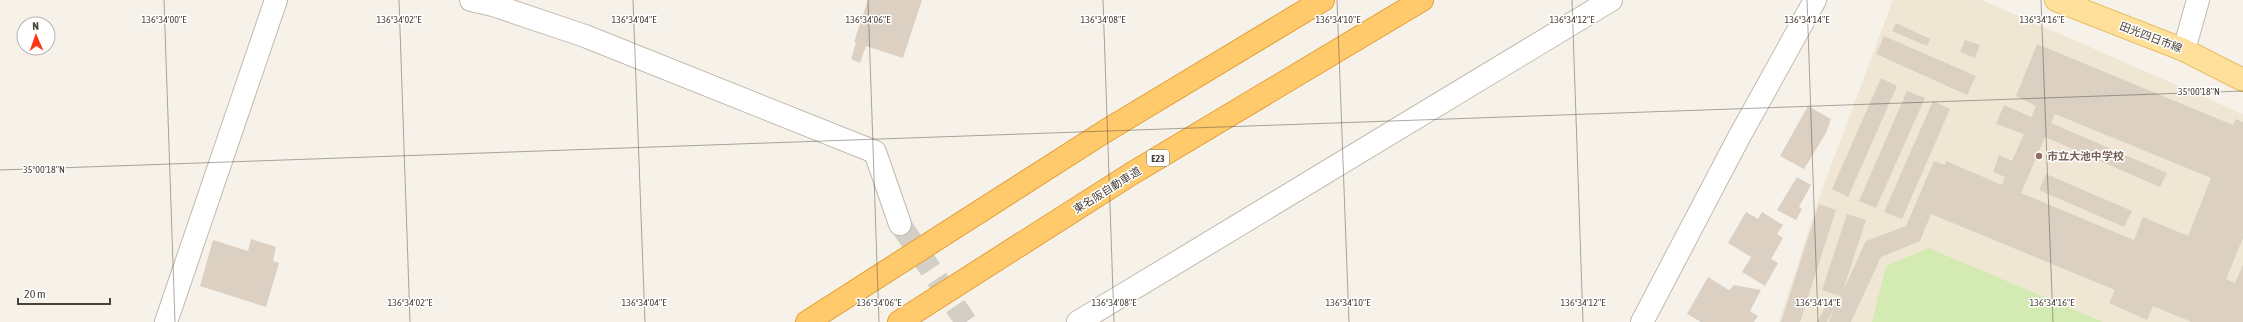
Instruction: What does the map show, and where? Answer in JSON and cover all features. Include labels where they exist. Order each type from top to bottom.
[{"type":"highway","points":[[807,322],[1104,132],[1323,0]]},
{"type":"highway","name":"東名阪自動車道","points":[[899,322],[1131,174],[1422,0]]},
{"type":"main road","name":"田光四日市線","points":[[2056,0],[2184,50],[2243,80]]},
{"type":"street","points":[[166,322],[276,0]]},
{"type":"street","points":[[471,0],[494,5],[585,36],[874,152],[900,224]]},
{"type":"street","points":[[1078,322],[1611,0]]},
{"type":"street","points":[[1642,322],[1738,139],[1815,0]]},
{"type":"street","points":[[2184,50],[2198,0]]},
{"type":"shaded area","name":"市立大池中学校","points":[[1893,0],[1982,0],[2243,114],[2243,322],[1779,322],[1819,198]]},
{"type":"green space","points":[[1929,248],[2103,322],[1872,322],[1886,266]]},
{"type":"building","points":[[868,0],[922,0],[903,58],[866,46],[860,63],[851,59],[856,43],[854,42]]},
{"type":"building","points":[[1896,23],[1930,39],[1927,46],[1892,31]]},
{"type":"building","points":[[1884,36],[1976,76],[1967,95],[1876,54]]},
{"type":"building","points":[[1965,40],[1980,45],[1975,58],[1960,52]]},
{"type":"building","points":[[2037,44],[2233,125],[2236,119],[2243,122],[2243,238],[2226,279],[2235,283],[2243,265],[2243,322],[2192,322],[2153,306],[2147,320],[2109,303],[2115,290],[1931,214],[1920,241],[1881,257],[1851,322],[1829,322],[1834,309],[1827,322],[1817,322],[1828,302],[1836,306],[1866,241],[1906,226],[1934,161],[1945,165],[1946,161],[2002,185],[2005,177],[1993,172],[1999,155],[2012,161],[2024,134],[1996,124],[2004,105],[2031,117],[2036,106],[2016,96]],"holes":[[[2055,114],[2211,178],[2188,236],[2143,217],[2134,240],[2021,193],[2045,137],[2160,187],[2167,173],[2051,123]]]},
{"type":"building","points":[[1881,78],[1897,86],[1848,197],[1832,189]]},
{"type":"building","points":[[1907,91],[1925,98],[1876,208],[1859,201]]},
{"type":"building","points":[[1933,101],[1950,109],[1902,219],[1884,212]]},
{"type":"building","points":[[1808,106],[1831,119],[1826,133],[1804,169],[1780,156]]},
{"type":"building","points":[[2046,174],[2132,211],[2124,227],[2039,190]]},
{"type":"building","points":[[1797,177],[1811,185],[1799,207],[1802,209],[1796,220],[1777,210]]},
{"type":"building","points":[[1819,204],[1836,210],[1800,322],[1781,322]]},
{"type":"building","points":[[1746,212],[1758,219],[1762,212],[1783,225],[1777,234],[1783,238],[1771,259],[1778,263],[1765,286],[1742,272],[1751,257],[1728,243]]},
{"type":"building","points":[[1847,214],[1866,220],[1841,296],[1822,290]]},
{"type":"building","points":[[251,239],[276,247],[273,261],[279,263],[266,307],[200,286],[213,240],[248,251]]},
{"type":"building","points":[[1708,277],[1729,290],[1734,285],[1761,290],[1750,311],[1758,316],[1754,322],[1701,322],[1687,314]]},
{"type":"tunnel","points":[[900,224],[966,322]]},
{"type":"place","name":"市立大池中学校","points":[[2039,156]]}]
